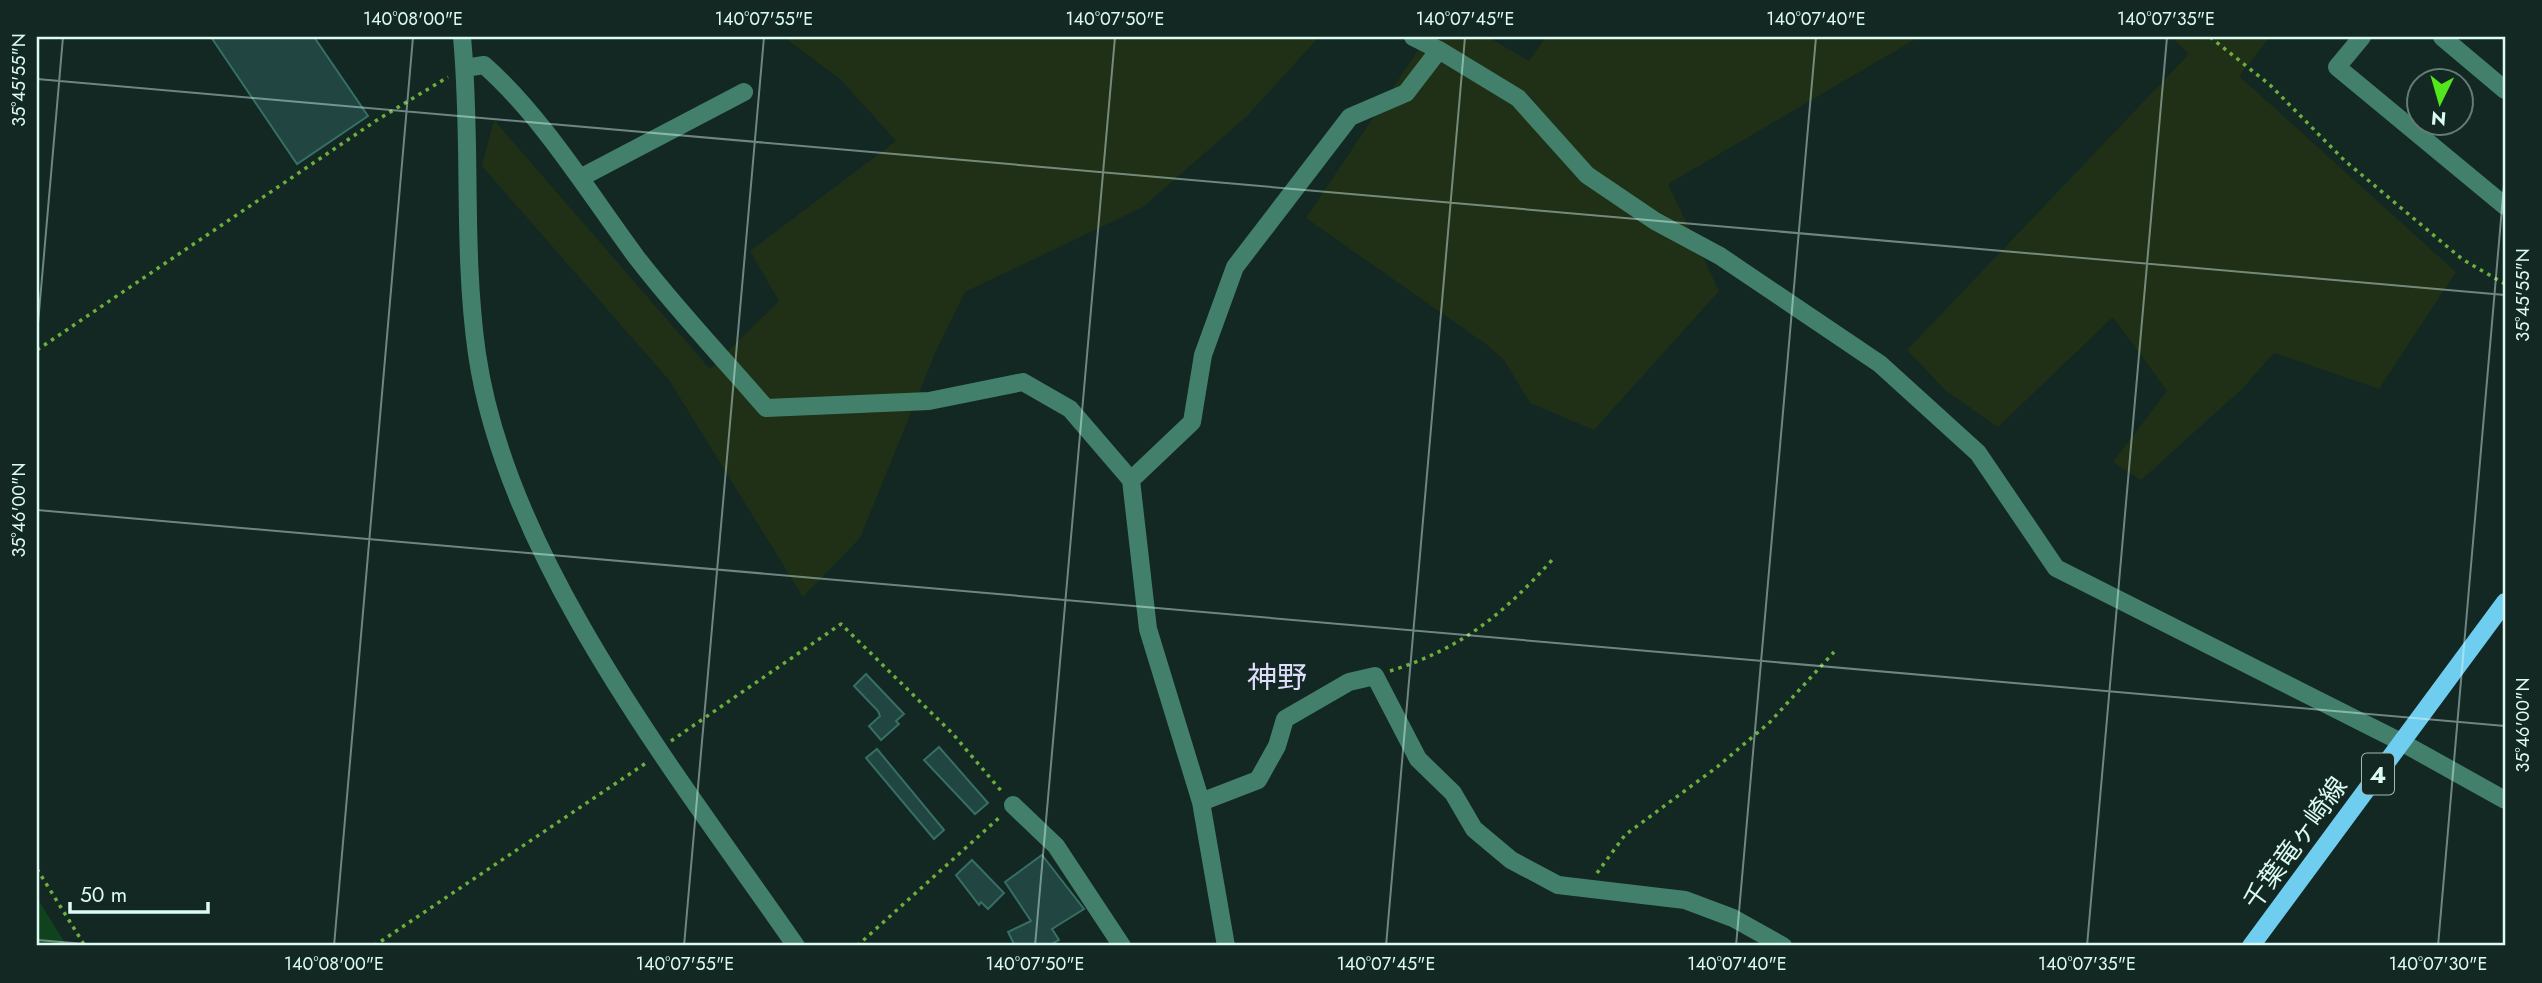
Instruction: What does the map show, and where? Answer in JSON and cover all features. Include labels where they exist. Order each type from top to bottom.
[{"type":"main road","name":"千葉竜ヶ崎線","points":[[2251,946],[2505,602]]},
{"type":"street","points":[[462,37],[469,276],[477,356],[494,430],[524,510],[558,584],[661,750],[796,946]]},
{"type":"street","points":[[1413,37],[1518,98],[1587,175],[1655,221],[1720,256],[1880,364],[1978,453],[2056,568],[2401,742],[2505,800]]},
{"type":"street","points":[[2362,37],[2337,67],[2505,206]]},
{"type":"street","points":[[2442,37],[2505,90]]},
{"type":"street","points":[[1131,480],[1192,422],[1203,355],[1234,267],[1350,117],[1406,93],[1439,50]]},
{"type":"street","points":[[465,68],[484,65],[502,81],[580,178],[639,260],[766,408],[929,401],[1024,382],[1070,409],[1131,480],[1148,629],[1201,802],[1226,946]]},
{"type":"street","points":[[580,178],[744,92]]},
{"type":"street","points":[[1201,802],[1258,780],[1277,746],[1285,719],[1349,682],[1375,676],[1418,760],[1453,793],[1474,829],[1511,860],[1543,880],[1685,900],[1734,918],[1783,946]]},
{"type":"street","points":[[1013,804],[1056,846],[1122,946]]},
{"type":"path","points":[[2210,37],[2270,85],[2344,160],[2462,259],[2505,284]]},
{"type":"path","points":[[37,350],[377,120],[465,68]]},
{"type":"path","points":[[1375,676],[1411,664],[1486,625],[1511,605],[1553,559]]},
{"type":"path","points":[[374,946],[841,624],[953,734],[1013,804],[857,946]]},
{"type":"path","points":[[1586,888],[1625,835],[1717,767],[1770,722],[1835,652]]},
{"type":"path","points":[[37,869],[85,946]]},
{"type":"shaded area","points":[[784,37],[1319,37],[1246,117],[1143,207],[965,292],[936,351],[860,538],[803,597],[669,380],[482,166],[494,120],[710,369],[779,301],[750,251],[896,141],[840,79]]},
{"type":"shaded area","points":[[1427,37],[1488,37],[1529,61],[1546,37],[1919,37],[1668,184],[1719,291],[1594,430],[1530,403],[1504,360],[1487,345],[1306,218]]},
{"type":"shaded area","points":[[2171,37],[2270,37],[2239,76],[2456,272],[2379,389],[2274,353],[2242,389],[2141,480],[2113,462],[2167,391],[2113,317],[1998,427],[1946,391],[1907,350],[2189,54]]},
{"type":"shaded area","points":[[37,898],[67,946],[37,946]]},
{"type":"building","points":[[211,37],[314,37],[368,116],[297,164]]},
{"type":"building","points":[[866,674],[904,714],[896,721],[899,724],[881,740],[869,726],[880,716],[878,711],[854,686]]},
{"type":"building","points":[[939,747],[988,803],[975,814],[924,760]]},
{"type":"building","points":[[877,749],[944,830],[934,839],[866,758]]},
{"type":"building","points":[[1042,855],[1084,909],[1052,929],[1059,940],[1048,946],[1015,946],[1008,932],[1031,921],[1005,882]]},
{"type":"building","points":[[972,860],[1004,893],[988,909],[981,902],[979,905],[956,875]]},
{"type":"district","name":"神野","points":[[1277,677]]}]
